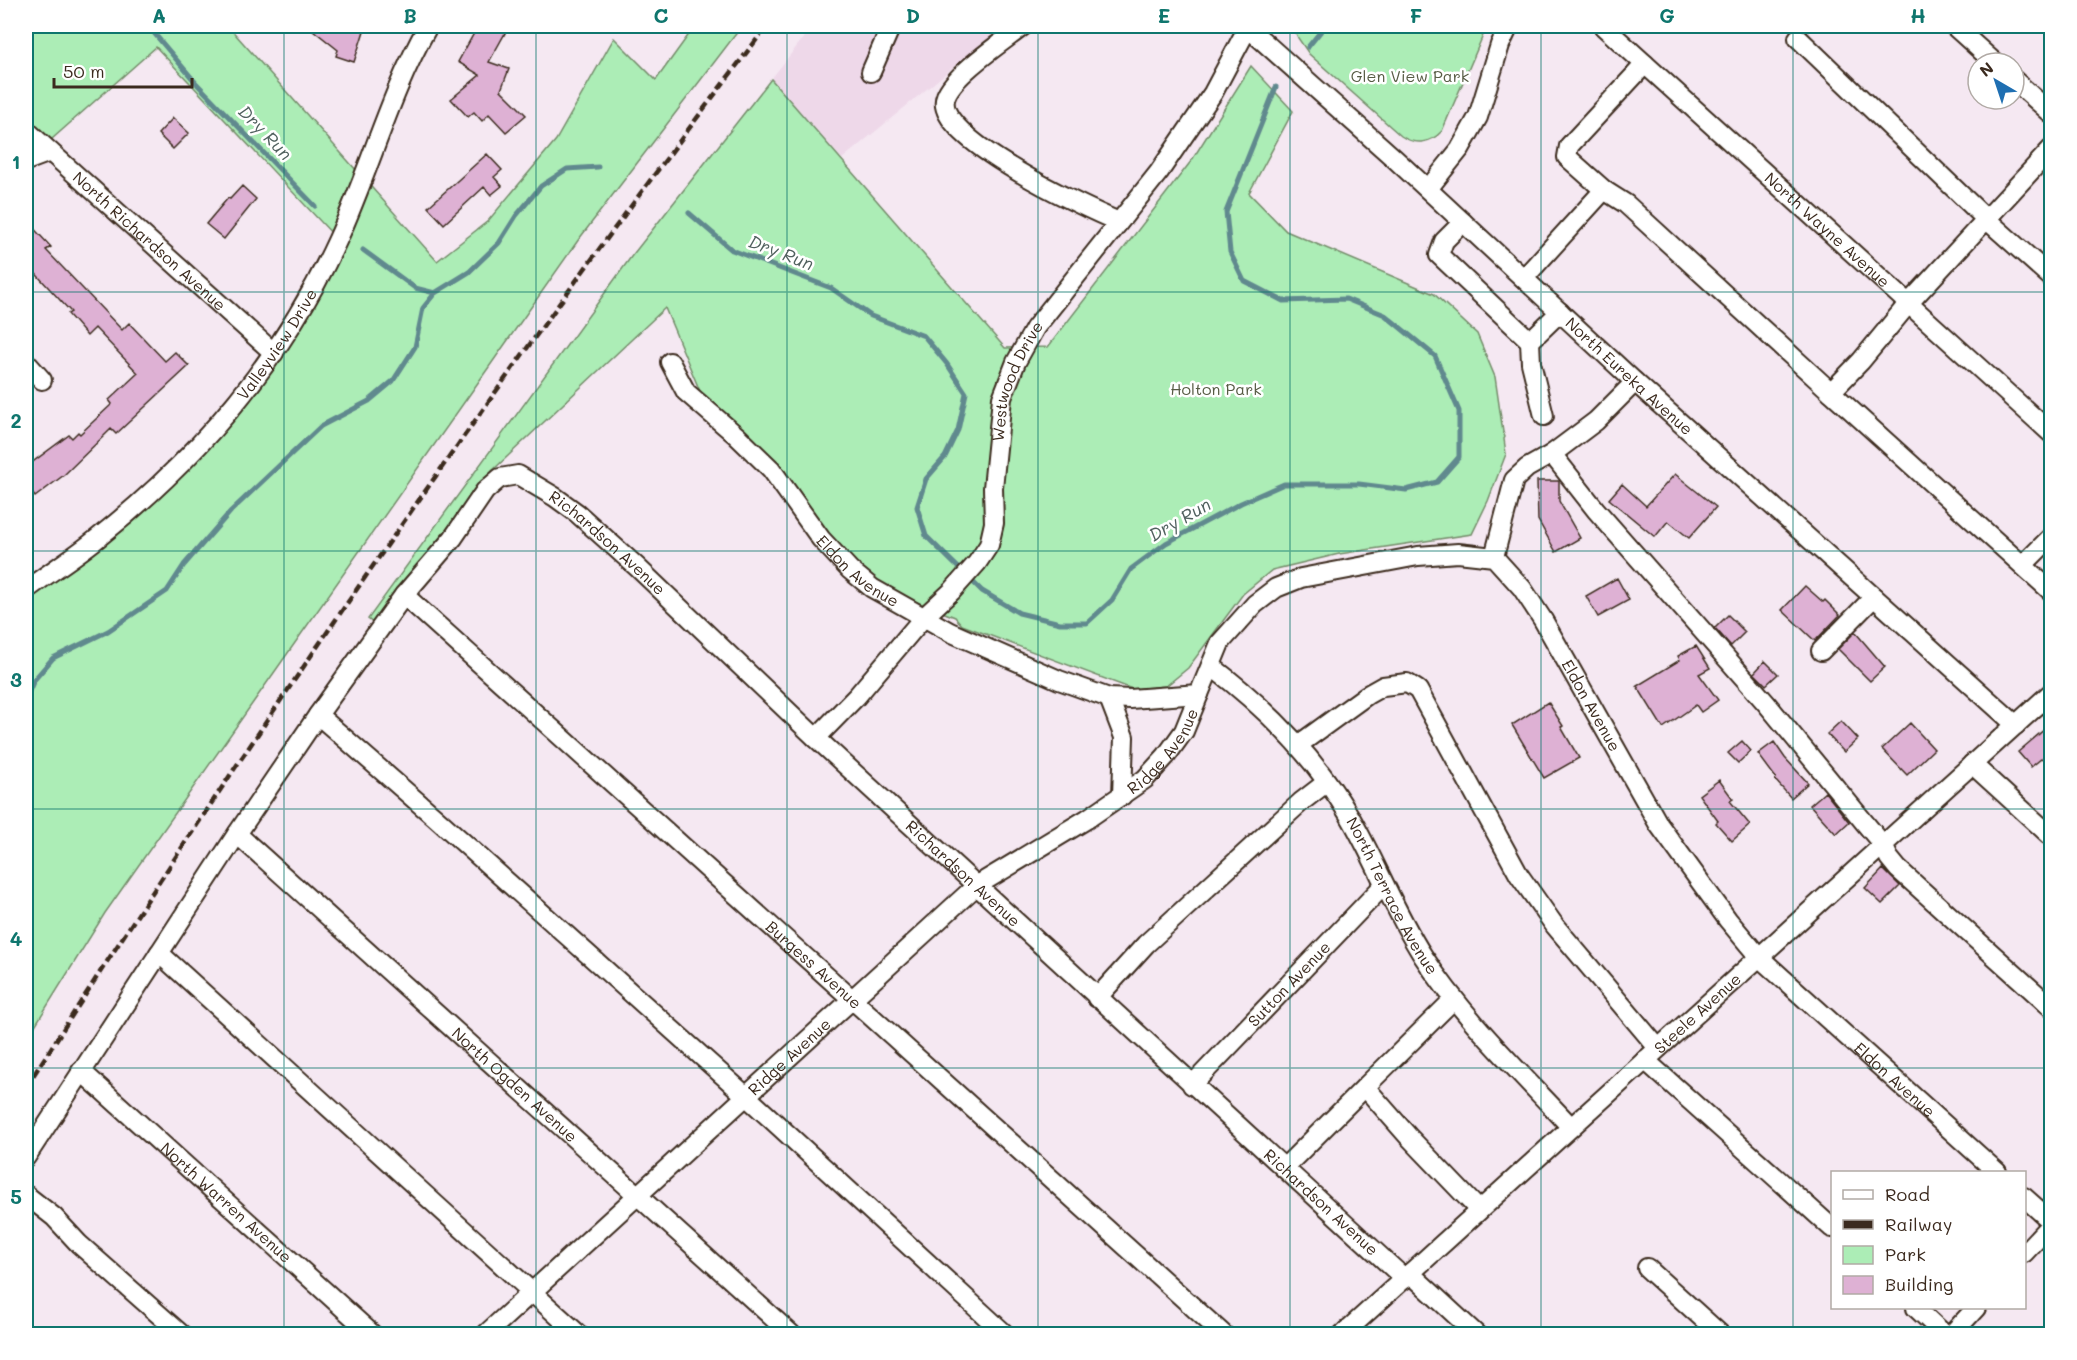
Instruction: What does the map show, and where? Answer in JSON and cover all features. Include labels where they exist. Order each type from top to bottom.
[{"type":"street","name":"Valleyview Drive","points":[[26,590],[98,537],[156,489],[210,434],[244,394],[274,353],[307,303],[338,240],[398,87],[428,26]]},
{"type":"street","points":[[871,72],[891,26]]},
{"type":"street","points":[[1023,26],[952,84],[944,98],[947,113],[957,128],[997,159],[1078,205],[1119,222]]},
{"type":"street","name":"Westwood Drive","points":[[816,738],[857,696],[923,618],[952,591],[977,563],[989,545],[994,523],[993,488],[1002,398],[1016,362],[1035,328],[1159,172],[1213,93],[1247,26]]},
{"type":"street","name":"North Eureka Avenue","points":[[1247,26],[1428,189],[1635,382],[2016,725]]},
{"type":"street","points":[[1428,189],[1460,148],[1478,117],[1500,45],[1509,26]]},
{"type":"street","name":"North Wayne Avenue","points":[[1603,26],[2052,434]]},
{"type":"street","points":[[1954,26],[1982,51]]},
{"type":"street","points":[[1798,38],[1986,219],[2052,278]]},
{"type":"street","points":[[1645,63],[1569,146],[1567,158],[1604,190],[1626,204],[2052,592]]},
{"type":"street","points":[[2026,91],[2052,114]]},
{"type":"street","name":"North Richardson Avenue","points":[[26,130],[274,353]]},
{"type":"street","points":[[1831,392],[1861,361],[1908,304],[2052,148]]},
{"type":"street","points":[[26,161],[50,152]]},
{"type":"street","points":[[1524,278],[1604,190]]},
{"type":"street","points":[[1463,222],[1444,242],[1439,255],[1530,342],[1531,363],[1544,416]]},
{"type":"street","points":[[1530,342],[1560,312]]},
{"type":"street","name":"Eldon Avenue","points":[[670,362],[686,392],[771,469],[821,539],[850,570],[872,588],[923,618],[1059,680],[1109,698],[1130,699],[1199,694]]},
{"type":"street","points":[[26,363],[42,380]]},
{"type":"street","points":[[1199,694],[1220,643],[1255,604],[1276,588],[1301,578],[1418,556],[1458,554],[1494,557],[1514,480],[1527,468],[1552,454],[1596,421],[1635,382]]},
{"type":"street","points":[[1552,454],[1596,510],[1766,703],[1883,844],[1889,858],[1898,869],[2052,1008]]},
{"type":"street","name":"Richardson Avenue","points":[[404,595],[453,538],[485,492],[501,478],[518,475],[555,497],[585,521],[690,616],[816,738],[1192,1085],[1476,1335]]},
{"type":"street","points":[[2023,566],[2052,536]]},
{"type":"street","name":"Eldon Avenue","points":[[1494,557],[1522,588],[1543,620],[1659,825],[1728,920],[1759,957],[1995,1171]]},
{"type":"street","points":[[26,1157],[237,834],[404,595]]},
{"type":"street","name":"Burgess Avenue","points":[[404,595],[1223,1335]]},
{"type":"street","points":[[1821,651],[1874,597]]},
{"type":"street","name":"North Terrace Avenue","points":[[1211,666],[1238,687],[1298,745],[1328,782],[1349,815],[1407,931],[1454,999],[1571,1127]]},
{"type":"street","points":[[1298,745],[1383,686],[1407,683],[1418,690],[1519,875],[1652,1054],[1831,1226]]},
{"type":"street","name":"Steele Avenue","points":[[1343,1335],[2052,692]]},
{"type":"street","name":"Ridge Avenue","points":[[486,1335],[976,886],[1042,847],[1145,779],[1184,731],[1199,694]]},
{"type":"street","points":[[1109,698],[1124,737],[1122,796]]},
{"type":"street","points":[[318,715],[746,1096],[1005,1335]]},
{"type":"street","points":[[1972,764],[2052,837]]},
{"type":"street","points":[[1097,998],[1146,944],[1301,802],[1328,782]]},
{"type":"street","name":"North Ogden Avenue","points":[[237,834],[791,1335]]},
{"type":"street","name":"Sutton Avenue","points":[[1192,1085],[1384,885]]},
{"type":"street","points":[[159,953],[578,1335]]},
{"type":"street","points":[[1284,1168],[1454,999]]},
{"type":"street","name":"North Warren Avenue","points":[[81,1071],[372,1335]]},
{"type":"street","points":[[1365,1087],[1479,1210]]},
{"type":"street","points":[[26,1195],[54,1217],[79,1244],[181,1335]]},
{"type":"street","points":[[2026,1198],[2052,1222],[2026,1252]]},
{"type":"street","points":[[1647,1268],[1720,1335]]},
{"type":"street","points":[[1917,1309],[1944,1335]]},
{"type":"street","points":[[1952,1335],[1975,1309]]},
{"type":"shaded area","points":[[813,26],[1003,26],[842,159],[771,79]]},
{"type":"green space","points":[[26,26],[228,26],[437,261],[488,221],[556,140],[614,38],[656,80],[695,26],[742,26],[579,239],[105,913],[26,1040],[26,590],[210,434],[338,240],[156,47],[44,146],[26,130]]},
{"type":"green space","name":"Glen View Park","points":[[1293,26],[1487,26],[1442,131],[1433,138],[1418,142],[1401,136],[1309,54]]},
{"type":"green space","name":"Holton Park","points":[[1251,66],[1293,111],[1249,193],[1286,231],[1434,294],[1477,334],[1495,377],[1506,454],[1488,501],[1472,534],[1339,554],[1272,570],[1243,594],[1188,668],[1166,686],[1132,689],[962,625],[955,617],[888,591],[839,551],[702,396],[665,308],[492,471],[373,623],[368,619],[631,257],[771,79],[1005,348],[1048,347],[1192,160]]},
{"type":"building","points":[[308,26],[354,26],[364,31],[354,62],[336,56],[338,50]]},
{"type":"building","points":[[478,26],[509,26],[489,62],[509,69],[501,90],[526,115],[506,132],[489,114],[482,121],[474,112],[468,117],[451,99],[480,75],[458,62]]},
{"type":"building","points":[[173,118],[189,133],[173,149],[158,134]]},
{"type":"building","points":[[487,154],[502,170],[494,177],[502,186],[491,195],[484,187],[444,224],[428,207]]},
{"type":"building","points":[[242,186],[256,199],[224,239],[206,224],[228,198],[230,199]]},
{"type":"building","points":[[26,220],[51,247],[46,250],[122,330],[129,323],[165,361],[175,352],[189,366],[116,434],[111,429],[64,475],[35,497],[26,485],[26,467],[69,435],[72,438],[78,432],[80,434],[112,404],[109,400],[138,373],[95,328],[87,336],[68,314],[71,312],[26,263]]},
{"type":"building","points":[[1675,474],[1716,507],[1689,538],[1668,521],[1655,537],[1609,499],[1622,484],[1646,506]]},
{"type":"building","points":[[1537,481],[1559,481],[1559,501],[1580,538],[1556,552],[1538,520]]},
{"type":"building","points":[[1617,578],[1629,600],[1598,617],[1586,596]]},
{"type":"building","points":[[1805,586],[1823,602],[1825,600],[1840,615],[1815,641],[1782,610]]},
{"type":"building","points":[[1728,615],[1745,632],[1731,646],[1715,628]]},
{"type":"building","points":[[1855,632],[1885,667],[1870,681],[1838,649]]},
{"type":"building","points":[[1696,646],[1710,668],[1699,674],[1718,700],[1701,712],[1696,705],[1663,728],[1637,686],[1680,660],[1678,656]]},
{"type":"building","points":[[1765,661],[1778,674],[1766,685],[1754,673]]},
{"type":"building","points":[[1548,702],[1579,758],[1544,778],[1512,725]]},
{"type":"building","points":[[1841,721],[1858,739],[1844,752],[1827,734]]},
{"type":"building","points":[[1910,723],[1934,749],[1907,775],[1882,749]]},
{"type":"building","points":[[2052,723],[2052,750],[2031,767],[2018,752]]},
{"type":"building","points":[[1742,741],[1751,751],[1738,763],[1728,753]]},
{"type":"building","points":[[1774,742],[1808,783],[1791,798],[1775,780],[1776,778],[1758,754]]},
{"type":"building","points":[[1719,780],[1733,799],[1730,801],[1750,825],[1732,841],[1716,823],[1718,821],[1699,795]]},
{"type":"building","points":[[1825,792],[1849,822],[1836,834],[1810,805]]},
{"type":"building","points":[[1883,869],[1900,886],[1882,904],[1865,888]]},
{"type":"waterway","name":"Dry Run","points":[[148,26],[197,84],[315,206]]},
{"type":"waterway","name":"Dry Run","points":[[1308,47],[1325,26]]},
{"type":"waterway","name":"Dry Run","points":[[689,213],[732,250],[831,288],[871,316],[924,336],[947,364],[966,393],[958,430],[945,457],[926,479],[917,507],[926,536],[982,591],[1019,613],[1060,623],[1087,623],[1112,600],[1131,569],[1166,543],[1241,503],[1284,484],[1359,484],[1406,490],[1437,482],[1459,457],[1459,411],[1435,356],[1385,315],[1346,299],[1283,301],[1244,281],[1230,252],[1226,212],[1276,87]]},
{"type":"waterway","points":[[26,698],[34,680],[53,658],[108,631],[167,591],[184,565],[231,511],[321,426],[369,401],[393,381],[415,347],[423,308],[435,293],[469,272],[499,243],[516,216],[541,186],[567,169],[598,167]]},
{"type":"waterway","name":"Dry Run","points":[[363,250],[415,288],[435,293]]},
{"type":"railway","points":[[26,1087],[203,816],[385,548],[573,285],[767,26]]}]
